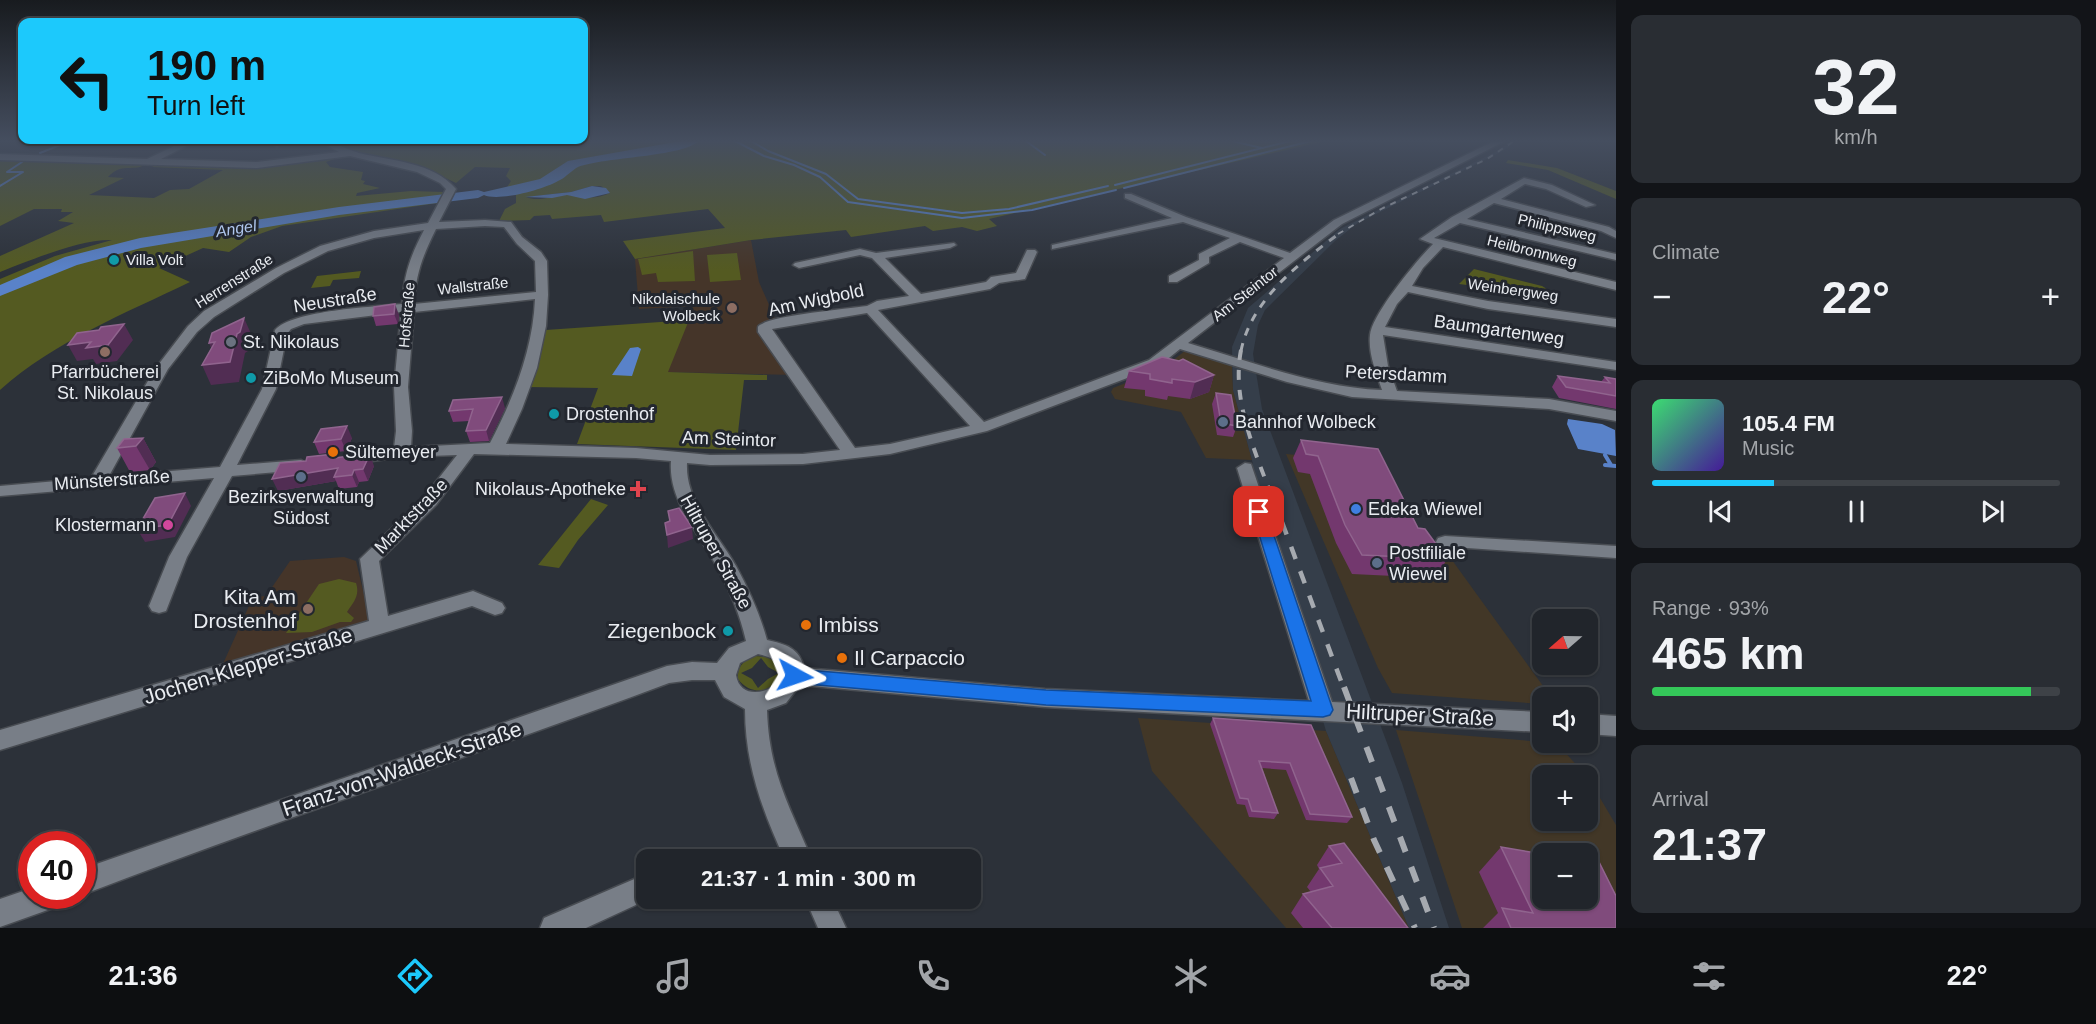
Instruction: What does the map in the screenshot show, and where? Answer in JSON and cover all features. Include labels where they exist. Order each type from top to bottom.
[{"type":"street","name":"Hofstraße","points":[[402,452],[404,431],[401,387],[411,270],[448,198],[451,189],[448,184]]},
{"type":"street","name":"Am Steintor","points":[[402,452],[496,448],[754,461],[850,454],[926,442],[981,428],[1154,363],[1338,222],[1420,184]]},
{"type":"street","points":[[1441,243],[1425,239],[1518,184]]},
{"type":"street","points":[[1542,184],[1590,205]]},
{"type":"street","points":[[1128,196],[1183,219],[1291,257]]},
{"type":"street","points":[[1491,199],[1605,229],[1616,236]]},
{"type":"street","points":[[1056,247],[1183,219]]},
{"type":"street","name":"Philippsweg","points":[[1456,219],[1616,257]]},
{"type":"street","name":"Herrenstraße","points":[[98,481],[152,386],[196,324],[209,314],[305,256],[367,236],[495,223],[511,227],[518,239],[540,258],[542,295],[538,338],[510,421],[496,448]]},
{"type":"street","points":[[1173,279],[1205,261],[1203,256],[1239,238]]},
{"type":"street","points":[[1391,395],[1381,366],[1376,339],[1377,330],[1391,303],[1405,288],[1418,266],[1441,243]]},
{"type":"street","name":"Heilbronnweg","points":[[1441,243],[1616,286]]},
{"type":"street","name":"Am Wigbold","points":[[799,265],[860,252],[876,256],[950,245]]},
{"type":"street","name":"Am Wigbold","points":[[850,454],[765,332],[765,327],[811,317],[870,309],[877,305],[990,285],[996,280],[1022,276],[1031,252]]},
{"type":"street","name":"Am Wigbold","points":[[876,256],[917,297]]},
{"type":"street","name":"Weinbergweg","points":[[1405,288],[1488,305],[1616,322]]},
{"type":"street","name":"Wallstraße","points":[[407,308],[542,295]]},
{"type":"street","name":"Neustraße","points":[[224,472],[260,411],[269,389],[280,333],[286,326],[302,320],[407,308]]},
{"type":"street","points":[[870,309],[981,428]]},
{"type":"street","name":"Baumgartenweg","points":[[1377,330],[1616,366]]},
{"type":"street","name":"Petersdamm","points":[[1180,345],[1324,388],[1352,393],[1458,397],[1549,404],[1616,416]]},
{"type":"street","name":"Marktstraße","points":[[380,626],[369,559],[430,501],[471,448]]},
{"type":"street","points":[[337,460],[402,452]]},
{"type":"street","name":"Hiltruper Straße","points":[[679,457],[678,477],[683,495],[739,591],[753,622],[758,646]]},
{"type":"street","name":"Münsterstraße","points":[[0,491],[315,463]]},
{"type":"street","points":[[1245,468],[1323,710]]},
{"type":"street","points":[[159,606],[178,557],[224,472]]},
{"type":"street","points":[[1445,542],[1616,552]]},
{"type":"street","name":"Jochen-Klepper-Straße","points":[[0,740],[473,598],[495,608]]},
{"type":"street","points":[[758,646],[769,647],[787,655],[793,662],[795,676],[786,692],[777,698],[756,702],[736,695],[729,689],[725,672],[731,659],[737,654],[758,646]]},
{"type":"street","name":"Franz-von-Waldeck-Straße","points":[[96,877],[667,675],[701,670],[725,672]]},
{"type":"street","name":"Hiltruper Straße","points":[[795,676],[1046,698],[1532,721]]},
{"type":"street","points":[[756,702],[760,766],[766,787],[794,849]]},
{"type":"street","points":[[1598,725],[1616,726]]},
{"type":"street","points":[[554,928],[636,891]]},
{"type":"street","points":[[0,913],[18,907]]},
{"type":"street","points":[[823,909],[832,928]]},
{"type":"shaded area","points":[[1430,184],[1436,184],[1358,223],[1336,240],[1265,310],[1258,325],[1253,354],[1262,409],[1402,783],[1449,928],[1409,928],[1326,731],[1308,669],[1250,496],[1253,464],[1233,390],[1232,347],[1248,308],[1340,229]]},
{"type":"shaded area","name":"Nikolaischule Wolbeck","points":[[751,240],[759,282],[777,323],[765,327],[795,375],[667,372],[693,306],[639,309],[635,259]]},
{"type":"shaded area","points":[[1186,350],[1232,363],[1233,390],[1252,460],[1206,458],[1181,412],[1115,399],[1111,392],[1113,388],[1162,369]]},
{"type":"shaded area","points":[[1286,454],[1375,462],[1410,539],[1439,542],[1532,671],[1532,675],[1535,675],[1544,687],[1532,687],[1532,703],[1392,693],[1378,668]]},
{"type":"shaded area","name":"Kita Am Drostenhof","points":[[344,557],[356,561],[370,620],[222,666],[253,597],[266,596],[290,561]]},
{"type":"shaded area","points":[[1138,718],[1326,731],[1409,928],[1286,928],[1152,771]]},
{"type":"shaded area","points":[[1396,730],[1532,741],[1532,753],[1565,753],[1577,765],[1532,765],[1532,831],[1598,831],[1598,795],[1616,825],[1616,928],[1462,928]]},
{"type":"green space","points":[[0,184],[111,184],[89,195],[154,198],[170,190],[189,189],[197,184],[364,184],[380,188],[357,193],[356,196],[411,191],[444,192],[438,203],[282,226],[251,237],[229,252],[203,248],[159,268],[190,282],[115,317],[67,343],[21,373],[0,390],[0,279],[55,256],[112,240],[71,247],[0,272],[0,256],[74,223],[58,221],[73,212],[61,212],[62,209],[34,209],[0,226]]},
{"type":"green space","points":[[509,184],[1138,184],[989,219],[997,226],[977,231],[962,227],[933,231],[925,226],[851,237],[846,230],[751,240],[635,259],[623,241],[725,228],[708,209],[604,222],[601,215],[552,219],[550,215],[534,216],[530,220],[499,221],[505,209],[516,203],[516,195],[504,192]],"holes":[[[592,186],[601,186],[610,193],[595,197],[568,195],[542,199],[526,197],[571,192]]]},
{"type":"green space","points":[[1582,184],[1599,184],[1616,191],[1616,199]]},
{"type":"green space","points":[[693,251],[695,281],[658,282],[656,273],[642,275],[638,259]]},
{"type":"green space","points":[[737,253],[741,280],[710,282],[707,255]]},
{"type":"green space","points":[[1474,269],[1542,286],[1560,297],[1459,284]]},
{"type":"green space","points":[[361,271],[359,278],[333,280],[330,286],[311,288],[317,276]]},
{"type":"green space","points":[[689,320],[668,372],[767,375],[767,380],[744,380],[736,450],[577,444],[598,388],[526,387],[546,330]]},
{"type":"green space","points":[[591,499],[608,505],[578,540],[559,568],[538,565]]},
{"type":"green space","points":[[339,579],[356,583],[357,595],[347,612],[354,618],[351,622],[340,622],[312,632],[286,633],[319,584]]},
{"type":"green space","points":[[755,656],[769,657],[779,664],[781,675],[773,686],[767,689],[749,688],[738,679],[740,667]],"holes":[[[761,658],[768,667],[779,673],[758,688],[752,679],[741,673],[752,668]]]},
{"type":"water","points":[[592,186],[606,188],[610,193],[585,199],[567,195],[552,198],[525,197],[571,192]]},
{"type":"water","points":[[630,348],[641,349],[632,376],[612,375]]},
{"type":"water","points":[[1568,419],[1602,424],[1615,430],[1616,456],[1578,449],[1567,424]]},
{"type":"building","points":[[395,304],[394,314],[373,316],[374,307]]},
{"type":"building","name":"St. Nikolaus","points":[[244,318],[240,332],[237,334],[230,362],[202,365],[215,342],[209,343],[212,333]]},
{"type":"building","points":[[124,324],[108,345],[86,348],[91,342],[68,345],[77,333]]},
{"type":"building","points":[[1162,357],[1179,361],[1183,359],[1214,375],[1195,382],[1172,379],[1172,383],[1150,379],[1150,374],[1129,371]]},
{"type":"building","points":[[1558,376],[1610,383],[1605,377],[1616,379],[1616,396],[1566,387]]},
{"type":"building","points":[[1216,393],[1231,395],[1237,426],[1221,423]]},
{"type":"building","points":[[502,397],[486,430],[466,431],[473,409],[449,411],[453,400]]},
{"type":"building","points":[[347,426],[341,439],[314,442],[321,429]]},
{"type":"building","points":[[143,438],[136,446],[117,448],[124,439]]},
{"type":"building","points":[[1301,440],[1378,449],[1418,528],[1425,529],[1447,559],[1362,555],[1345,525],[1318,456],[1306,454]]},
{"type":"building","points":[[335,454],[333,458],[370,454],[363,469],[354,470],[352,475],[334,477],[338,468],[272,479],[280,463],[306,461],[307,457]]},
{"type":"building","points":[[185,493],[168,525],[137,529],[155,498]]},
{"type":"building","points":[[679,508],[692,527],[667,535],[665,523],[670,521],[668,511]]},
{"type":"building","points":[[1213,718],[1311,725],[1352,817],[1310,814],[1290,763],[1259,761],[1278,813],[1252,811],[1248,799],[1240,798]]},
{"type":"building","points":[[1344,843],[1408,928],[1332,928],[1303,894],[1333,886],[1320,868],[1342,863],[1329,846]]},
{"type":"building","points":[[1501,847],[1532,852],[1532,909],[1598,909],[1598,862],[1616,896],[1616,928],[1511,928],[1502,908],[1533,913]]},
{"type":"waterway","name":"Angel","points":[[490,193],[539,184]]},
{"type":"waterway","points":[[828,184],[848,202],[962,218],[1032,210],[1116,190]]},
{"type":"waterway","points":[[839,184],[858,199],[962,213],[1009,209],[1108,186]]},
{"type":"waterway","points":[[1124,188],[1139,184]]},
{"type":"waterway","name":"Angel","points":[[0,291],[71,261],[140,243],[339,211],[478,194]]},
{"type":"waterway","points":[[1605,455],[1611,465]]},
{"type":"waterway","points":[[1605,465],[1616,466]]},
{"type":"railway","points":[[1338,234],[1383,208],[1433,184]]},
{"type":"railway","points":[[1241,351],[1246,332],[1266,299],[1309,256],[1340,233]]},
{"type":"railway","points":[[1241,350],[1239,388],[1242,407],[1273,500]]},
{"type":"railway","points":[[1273,498],[1344,689]]},
{"type":"railway","points":[[1344,687],[1434,928]]},
{"type":"railway","points":[[1351,778],[1374,840],[1415,928]]},
{"type":"place","name":"Villa Volt","points":[[114,260]]},
{"type":"place","name":"Nikolaischule Wolbeck","points":[[732,308]]},
{"type":"place","name":"St. Nikolaus","points":[[231,342]]},
{"type":"place","name":"Pfarrbücherei St. Nikolaus","points":[[105,352]]},
{"type":"place","name":"ZiBoMo Museum","points":[[251,378]]},
{"type":"place","name":"Drostenhof","points":[[554,414]]},
{"type":"place","name":"Bahnhof Wolbeck","points":[[1223,422]]},
{"type":"place","name":"Sültemeyer","points":[[333,452]]},
{"type":"place","name":"Bezirksverwaltung Südost","points":[[301,477]]},
{"type":"place","name":"Nikolaus-Apotheke","points":[[638,489]]},
{"type":"place","name":"Edeka Wiewel","points":[[1356,509]]},
{"type":"place","name":"Klostermann","points":[[168,525]]},
{"type":"place","name":"Postfiliale Wiewel","points":[[1377,563]]},
{"type":"place","name":"Kita Am Drostenhof","points":[[308,609]]},
{"type":"place","name":"Imbiss","points":[[806,625]]},
{"type":"place","name":"Ziegenbock","points":[[728,631]]},
{"type":"place","name":"Il Carpaccio","points":[[842,658]]},
{"type":"route","points":[[795,676],[1046,698],[1323,710],[1259,512]]}]
